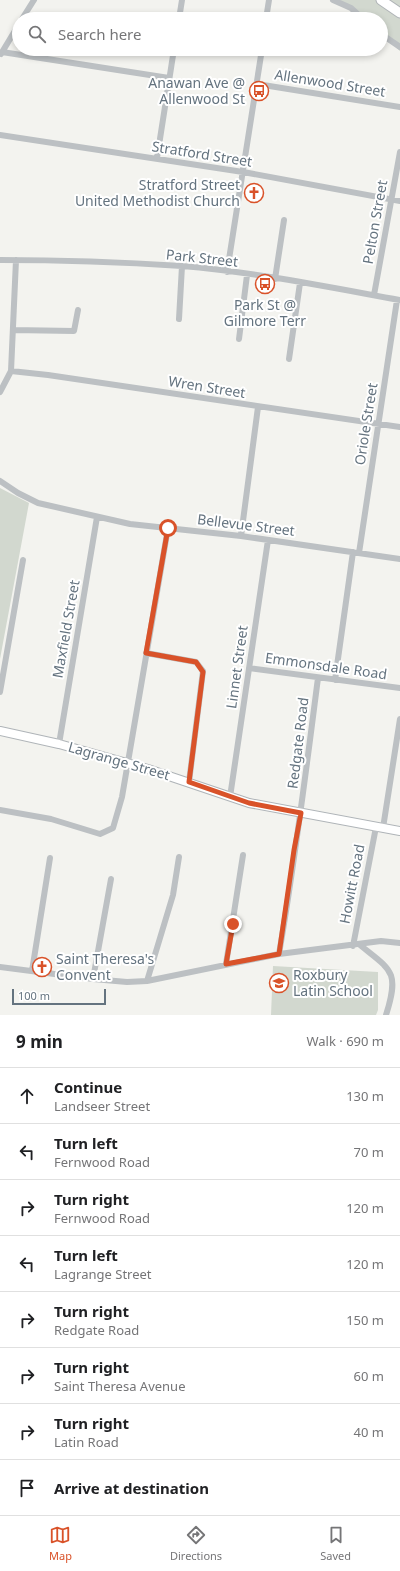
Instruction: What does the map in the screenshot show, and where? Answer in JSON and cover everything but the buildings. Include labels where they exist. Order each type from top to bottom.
[{"type":"main road","points":[[381,0],[392,3],[400,13]]},
{"type":"main road","name":"Lagrange Street","points":[[0,731],[59,744],[127,763],[189,782],[230,797],[268,807],[400,831]]},
{"type":"street","points":[[26,12],[34,0]]},
{"type":"street","points":[[179,12],[182,0]]},
{"type":"street","points":[[267,12],[269,0]]},
{"type":"street","points":[[335,1],[351,8],[355,12]]},
{"type":"street","points":[[12,36],[1,54],[12,56]]},
{"type":"street","points":[[388,39],[400,47]]},
{"type":"street","points":[[15,56],[169,78]]},
{"type":"street","points":[[157,158],[173,56]]},
{"type":"street","points":[[227,272],[261,56]]},
{"type":"street","name":"Allenwood Street","points":[[257,84],[400,107]]},
{"type":"street","name":"Stratford Street","points":[[0,134],[242,172],[400,200]]},
{"type":"street","name":"Pelton Street","points":[[374,295],[390,199],[400,152]]},
{"type":"street","points":[[276,279],[284,220]]},
{"type":"street","name":"Park Street","points":[[0,260],[182,266],[276,279],[398,300]]},
{"type":"street","points":[[0,392],[11,371],[16,260]]},
{"type":"street","points":[[179,319],[182,266]]},
{"type":"street","points":[[239,339],[248,275]]},
{"type":"street","points":[[289,359],[300,283]]},
{"type":"street","name":"Oriole Street","points":[[335,680],[398,300]]},
{"type":"street","points":[[13,330],[74,331],[78,310]]},
{"type":"street","name":"Wren Street","points":[[11,371],[55,376],[400,427]]},
{"type":"street","points":[[241,536],[258,407]]},
{"type":"street","name":"Bellevue Street","points":[[0,481],[18,493],[38,503],[130,524],[241,536],[400,559]]},
{"type":"street","name":"Maxfield Street","points":[[59,744],[97,517]]},
{"type":"street","points":[[0,810],[51,819],[100,834],[112,828],[122,797],[168,528]]},
{"type":"street","name":"Linnet Street","points":[[230,797],[268,540]]},
{"type":"street","points":[[0,692],[23,560]]},
{"type":"street","points":[[146,653],[196,662],[203,672],[189,782]]},
{"type":"street","name":"Emmonsdale Road","points":[[249,668],[400,688]]},
{"type":"street","name":"Redgate Road","points":[[279,954],[294,850],[301,813],[318,678]]},
{"type":"street","name":"Howitt Road","points":[[353,946],[380,827],[400,719]]},
{"type":"street","points":[[226,964],[243,855]]},
{"type":"street","points":[[147,981],[173,895],[179,857]]},
{"type":"street","points":[[32,971],[50,858]]},
{"type":"street","points":[[93,979],[111,879]]},
{"type":"street","points":[[0,967],[93,979],[127,982],[147,981],[279,954],[353,946],[382,941],[400,943]]},
{"type":"street","points":[[360,945],[390,968],[394,975],[394,999],[386,1015]]},
{"type":"shaded area","points":[[340,0],[400,0],[400,51],[388,40],[388,12],[356,12]]},
{"type":"shaded area","points":[[0,488],[29,503],[0,659]]},
{"type":"shaded area","points":[[273,966],[378,972],[378,1010],[376,1015],[271,1015]]},
{"type":"place","name":"Anawan Ave @ Allenwood St","points":[[259,91]]},
{"type":"place","name":"Stratford Street United Methodist Church","points":[[254,193]]},
{"type":"place","name":"Park St @ Gilmore Terr","points":[[265,284]]},
{"type":"place","name":"Saint Theresa's Convent","points":[[42,967]]},
{"type":"place","name":"Roxbury Latin School","points":[[279,983]]},
{"type":"route","points":[[168,528],[146,653],[196,662],[203,672],[195,746],[189,782],[249,803],[301,813],[294,850],[279,954],[226,964],[233,924]]}]
